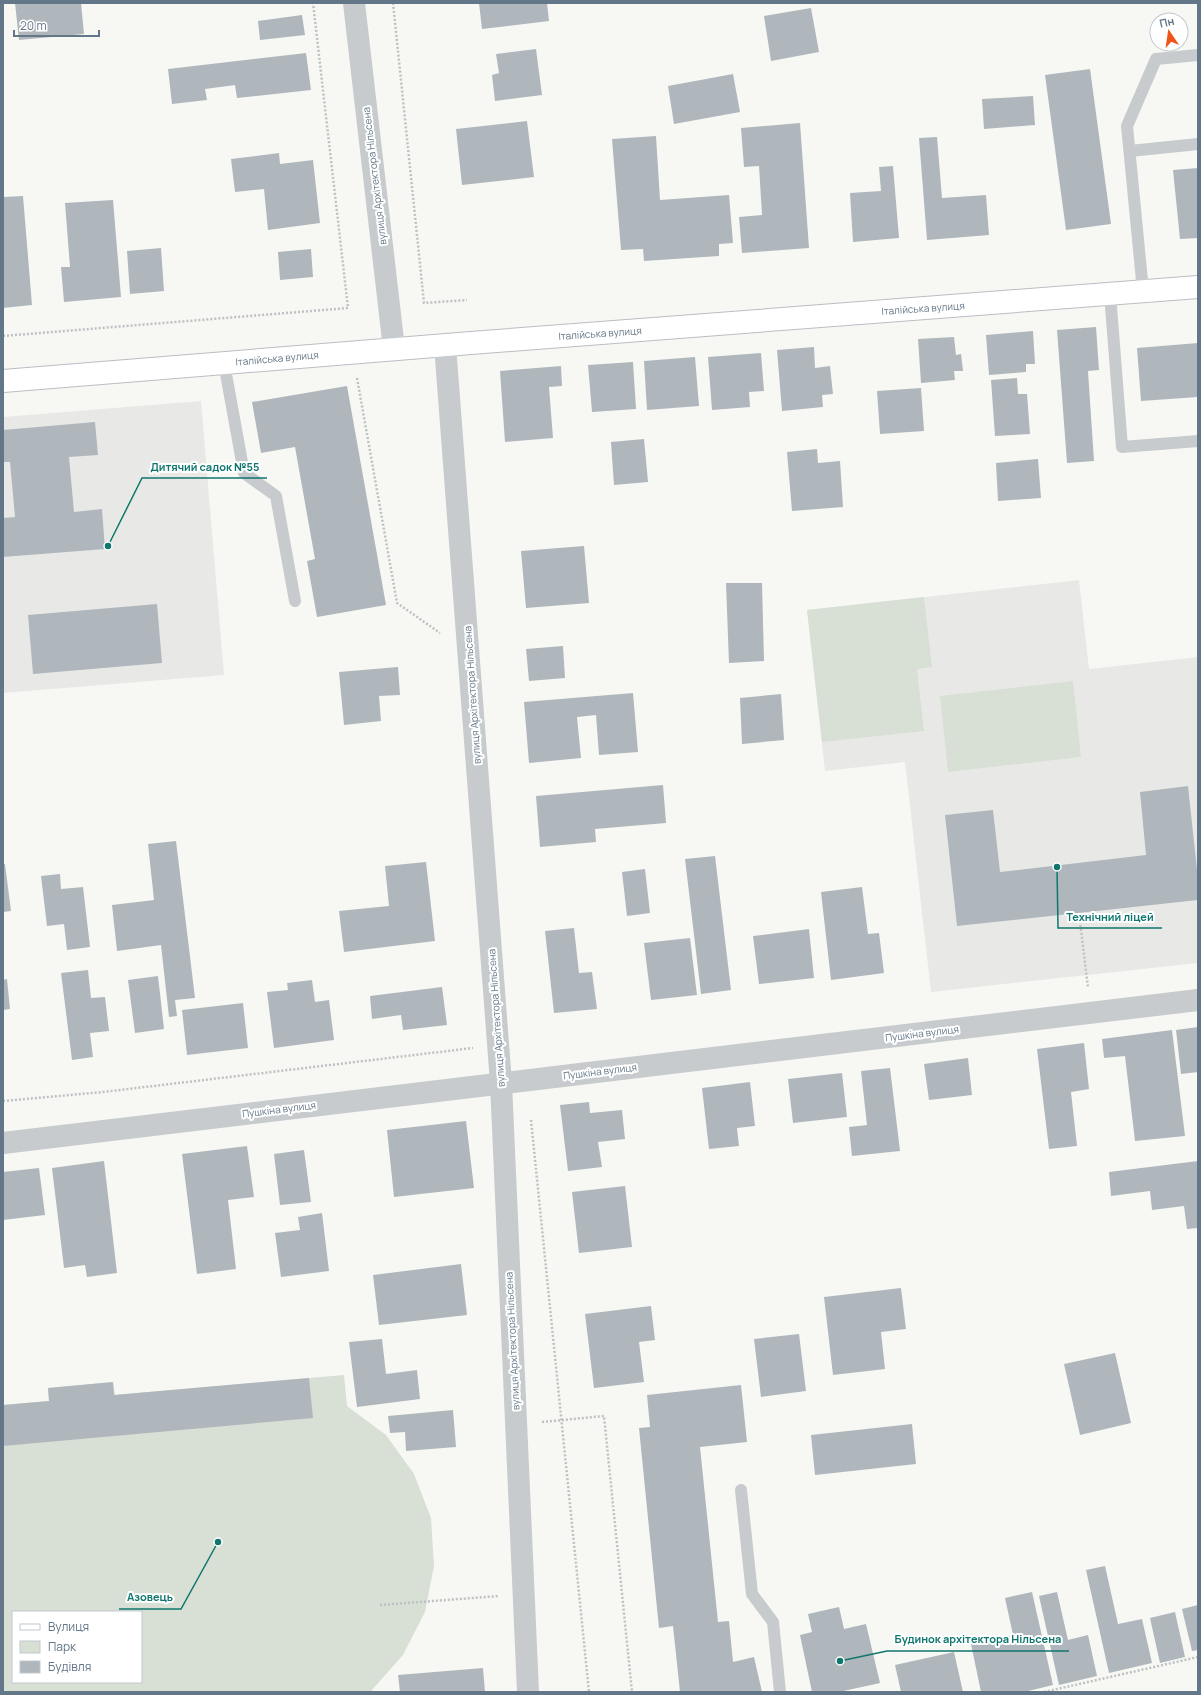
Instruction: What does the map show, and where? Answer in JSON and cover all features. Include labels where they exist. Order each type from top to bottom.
[{"type":"street","name":"вулиця Архітектора Нільсена","points":[[354,3],[394,349]]},
{"type":"street","name":"Італійська вулиця","points":[[3,382],[394,349],[1198,287]]},
{"type":"street","name":"вулиця Архітектора Нільсена","points":[[445,345],[501,1083],[528,1692]]},
{"type":"street","name":"Пушкіна вулиця","points":[[3,1142],[1198,1000]]},
{"type":"lane","points":[[1143,291],[1127,126],[1156,59],[1198,55]]},
{"type":"lane","points":[[1130,151],[1198,144]]},
{"type":"lane","points":[[1110,294],[1122,447],[1198,441]]},
{"type":"lane","points":[[224,363],[244,473],[276,496],[294,601]]},
{"type":"lane","points":[[741,1490],[752,1594],[773,1622],[780,1692]]},
{"type":"path","points":[[3,336],[348,308],[313,3]]},
{"type":"path","points":[[393,3],[424,303],[467,300]]},
{"type":"path","points":[[356,374],[397,603],[441,633],[440,626]]},
{"type":"path","points":[[1079,913],[1091,1013]]},
{"type":"path","points":[[472,1040],[475,1086]]},
{"type":"path","points":[[3,1101],[103,1092],[498,1045]]},
{"type":"path","points":[[531,1119],[589,1692]]},
{"type":"path","points":[[542,1422],[604,1416],[632,1692]]},
{"type":"path","points":[[380,1605],[523,1595]]},
{"type":"path","points":[[1044,1692],[1198,1658]]},
{"type":"shaded area","points":[[201,401],[224,675],[3,693],[3,417]]},
{"type":"shaded area","points":[[1079,580],[1089,669],[1198,657],[1198,963],[931,992],[905,762],[825,771],[807,610]]},
{"type":"green space","points":[[924,597],[932,667],[917,669],[924,731],[822,742],[807,610]]},
{"type":"green space","points":[[1073,681],[1081,757],[948,772],[940,696]]},
{"type":"green space","points":[[344,1375],[347,1406],[386,1435],[414,1474],[431,1518],[434,1566],[425,1612],[403,1655],[372,1690],[372,1692],[3,1692],[3,1405],[49,1401],[48,1388],[113,1382],[115,1395]]},
{"type":"building","points":[[15,3],[81,3],[84,34],[19,40]]},
{"type":"building","points":[[479,3],[547,3],[549,21],[482,29]]},
{"type":"building","points":[[811,8],[819,52],[771,61],[764,16]]},
{"type":"building","points":[[302,15],[305,35],[260,40],[258,21]]},
{"type":"building","points":[[536,49],[542,95],[495,101],[492,75],[499,73],[496,54]]},
{"type":"building","points":[[306,53],[311,90],[237,98],[235,85],[205,89],[207,100],[172,104],[168,69]]},
{"type":"building","points":[[1090,69],[1111,224],[1066,230],[1045,75]]},
{"type":"building","points":[[733,74],[740,112],[674,124],[668,86]]},
{"type":"building","points":[[1033,96],[1035,125],[984,129],[982,99]]},
{"type":"building","points":[[527,121],[534,177],[462,185],[456,129]]},
{"type":"building","points":[[800,123],[809,248],[742,253],[739,217],[762,215],[759,166],[744,167],[741,128]]},
{"type":"building","points":[[656,136],[660,200],[729,195],[733,243],[719,244],[719,256],[644,261],[643,249],[621,250],[612,139]]},
{"type":"building","points":[[937,137],[942,198],[986,195],[989,235],[927,240],[919,138]]},
{"type":"building","points":[[279,153],[280,164],[313,160],[320,223],[268,230],[264,189],[235,192],[231,159]]},
{"type":"building","points":[[893,166],[899,238],[853,242],[850,193],[881,191],[879,167]]},
{"type":"building","points":[[1198,168],[1198,238],[1180,239],[1173,170]]},
{"type":"building","points":[[23,196],[32,305],[3,308],[3,197]]},
{"type":"building","points":[[113,200],[121,297],[64,302],[61,267],[70,267],[65,203]]},
{"type":"building","points":[[161,248],[164,291],[130,294],[127,251]]},
{"type":"building","points":[[311,249],[313,277],[280,280],[278,252]]},
{"type":"building","points":[[1096,327],[1099,370],[1088,371],[1094,461],[1067,463],[1057,330]]},
{"type":"building","points":[[1033,331],[1035,364],[1026,364],[1026,372],[989,375],[986,335]]},
{"type":"building","points":[[954,337],[956,355],[961,354],[963,371],[954,371],[955,380],[921,383],[918,339]]},
{"type":"building","points":[[1198,343],[1198,397],[1141,401],[1137,348]]},
{"type":"building","points":[[814,347],[815,368],[830,366],[833,394],[822,395],[823,407],[782,411],[777,350]]},
{"type":"building","points":[[761,353],[764,391],[749,392],[750,407],[712,410],[708,357]]},
{"type":"building","points":[[695,357],[699,406],[647,410],[644,361]]},
{"type":"building","points":[[633,362],[636,409],[592,412],[588,365]]},
{"type":"building","points":[[561,366],[562,386],[549,387],[553,438],[505,442],[500,371]]},
{"type":"building","points":[[1017,378],[1018,394],[1027,394],[1030,434],[995,436],[991,380]]},
{"type":"building","points":[[347,386],[386,605],[317,617],[307,561],[315,559],[295,447],[261,453],[252,402]]},
{"type":"building","points":[[921,388],[924,431],[880,434],[877,391]]},
{"type":"building","points":[[95,422],[98,455],[69,457],[74,512],[102,509],[105,549],[3,557],[3,518],[15,517],[10,462],[3,462],[3,430]]},
{"type":"building","points":[[644,439],[648,482],[614,485],[611,442]]},
{"type":"building","points":[[817,449],[818,463],[840,461],[843,507],[792,511],[787,452]]},
{"type":"building","points":[[1038,459],[1041,498],[998,501],[996,463]]},
{"type":"building","points":[[584,546],[589,603],[526,608],[521,551]]},
{"type":"building","points":[[726,583],[762,583],[764,661],[729,663]]},
{"type":"building","points":[[157,604],[162,663],[33,674],[28,615]]},
{"type":"building","points":[[563,646],[565,678],[529,681],[526,649]]},
{"type":"building","points":[[398,667],[400,695],[379,696],[381,721],[344,725],[339,672]]},
{"type":"building","points":[[633,693],[638,752],[599,755],[596,715],[577,717],[581,758],[529,763],[524,702]]},
{"type":"building","points":[[781,694],[784,740],[742,744],[740,698]]},
{"type":"building","points":[[663,785],[666,823],[595,829],[596,842],[540,847],[536,796]]},
{"type":"building","points":[[1188,786],[1198,879],[1198,900],[957,926],[945,815],[993,810],[1000,872],[1146,855],[1140,792]]},
{"type":"building","points":[[176,841],[195,998],[175,1000],[177,1016],[169,1017],[161,945],[117,951],[112,905],[154,900],[148,844]]},
{"type":"building","points":[[715,856],[731,990],[701,994],[685,859]]},
{"type":"building","points":[[426,862],[435,941],[344,952],[339,911],[389,906],[385,866]]},
{"type":"building","points":[[3,864],[5,864],[11,911],[3,912]]},
{"type":"building","points":[[645,869],[650,913],[627,916],[622,872]]},
{"type":"building","points":[[60,874],[61,889],[83,887],[90,947],[67,950],[64,924],[47,926],[41,876]]},
{"type":"building","points":[[862,887],[868,934],[879,933],[884,973],[831,980],[821,892]]},
{"type":"building","points":[[574,928],[579,973],[592,972],[597,1009],[554,1013],[545,931]]},
{"type":"building","points":[[809,929],[814,978],[759,984],[753,936]]},
{"type":"building","points":[[690,938],[697,995],[651,1000],[644,943]]},
{"type":"building","points":[[88,970],[91,998],[105,997],[109,1031],[90,1033],[93,1057],[72,1060],[61,973]]},
{"type":"building","points":[[158,976],[164,1029],[135,1033],[128,980]]},
{"type":"building","points":[[7,979],[10,1009],[3,1010],[3,980]]},
{"type":"building","points":[[312,980],[315,1002],[329,1000],[334,1040],[274,1048],[267,992],[288,990],[287,983]]},
{"type":"building","points":[[442,987],[447,1025],[403,1030],[401,1015],[372,1019],[370,996]]},
{"type":"building","points":[[243,1003],[248,1048],[187,1055],[182,1010]]},
{"type":"building","points":[[1198,1027],[1198,1072],[1181,1074],[1176,1030]]},
{"type":"building","points":[[1172,1030],[1185,1136],[1135,1141],[1125,1056],[1104,1058],[1102,1039]]},
{"type":"building","points":[[1084,1043],[1089,1089],[1071,1092],[1077,1146],[1049,1149],[1037,1049]]},
{"type":"building","points":[[968,1058],[972,1095],[929,1100],[924,1064]]},
{"type":"building","points":[[890,1068],[900,1151],[852,1156],[849,1127],[867,1125],[861,1071]]},
{"type":"building","points":[[842,1073],[847,1117],[793,1123],[788,1079]]},
{"type":"building","points":[[750,1082],[755,1126],[737,1128],[739,1146],[709,1149],[702,1088]]},
{"type":"building","points":[[589,1102],[590,1113],[622,1110],[625,1139],[598,1142],[602,1167],[568,1171],[560,1105]]},
{"type":"building","points":[[466,1121],[474,1188],[394,1197],[387,1130]]},
{"type":"building","points":[[247,1146],[254,1197],[228,1200],[236,1269],[197,1274],[182,1154]]},
{"type":"building","points":[[304,1150],[311,1202],[280,1205],[274,1154]]},
{"type":"building","points":[[104,1161],[117,1273],[87,1277],[85,1265],[64,1268],[52,1168]]},
{"type":"building","points":[[1198,1161],[1198,1228],[1187,1229],[1184,1206],[1152,1210],[1150,1191],[1111,1196],[1109,1172]]},
{"type":"building","points":[[39,1168],[45,1215],[3,1220],[3,1172]]},
{"type":"building","points":[[625,1186],[632,1247],[579,1253],[572,1192]]},
{"type":"building","points":[[322,1213],[329,1271],[281,1277],[275,1233],[300,1230],[298,1217]]},
{"type":"building","points":[[461,1264],[467,1315],[379,1325],[373,1275]]},
{"type":"building","points":[[901,1288],[906,1329],[881,1332],[885,1369],[833,1375],[824,1297]]},
{"type":"building","points":[[651,1306],[655,1340],[639,1342],[644,1382],[594,1388],[585,1314]]},
{"type":"building","points":[[799,1334],[806,1391],[761,1397],[754,1339]]},
{"type":"building","points":[[382,1339],[386,1374],[417,1370],[420,1399],[357,1407],[349,1342]]},
{"type":"building","points":[[1115,1353],[1131,1423],[1080,1435],[1064,1364]]},
{"type":"building","points":[[309,1378],[313,1418],[3,1446],[3,1405],[49,1401],[48,1388],[113,1382],[114,1395]]},
{"type":"building","points":[[741,1385],[747,1442],[700,1447],[718,1622],[729,1621],[733,1662],[754,1657],[762,1692],[680,1692],[673,1626],[659,1628],[639,1428],[650,1427],[647,1395]]},
{"type":"building","points":[[453,1410],[456,1447],[406,1451],[405,1432],[390,1433],[388,1416]]},
{"type":"building","points":[[912,1424],[916,1464],[815,1475],[811,1435]]},
{"type":"building","points":[[1105,1566],[1118,1624],[1142,1619],[1152,1663],[1109,1673],[1086,1570]]},
{"type":"building","points":[[1032,1592],[1053,1685],[1024,1692],[981,1692],[971,1644],[1013,1635],[1005,1598]]},
{"type":"building","points":[[1057,1592],[1068,1640],[1088,1635],[1097,1676],[1059,1685],[1039,1596]]},
{"type":"building","points":[[1198,1605],[1198,1650],[1192,1651],[1182,1609]]},
{"type":"building","points":[[839,1607],[844,1629],[866,1624],[880,1683],[839,1692],[812,1692],[800,1635],[812,1632],[808,1614]]},
{"type":"building","points":[[1175,1612],[1185,1657],[1160,1663],[1150,1618]]},
{"type":"building","points":[[954,1652],[963,1692],[901,1692],[895,1665]]},
{"type":"building","points":[[483,1668],[485,1692],[400,1692],[398,1675]]},
{"type":"place","name":"Дитячий садок №55","points":[[108,546]]},
{"type":"place","name":"Технічний ліцей","points":[[1057,867]]},
{"type":"place","name":"Азовець","points":[[218,1542]]},
{"type":"place","name":"Будинок архітектора Нільсена","points":[[840,1661]]}]
